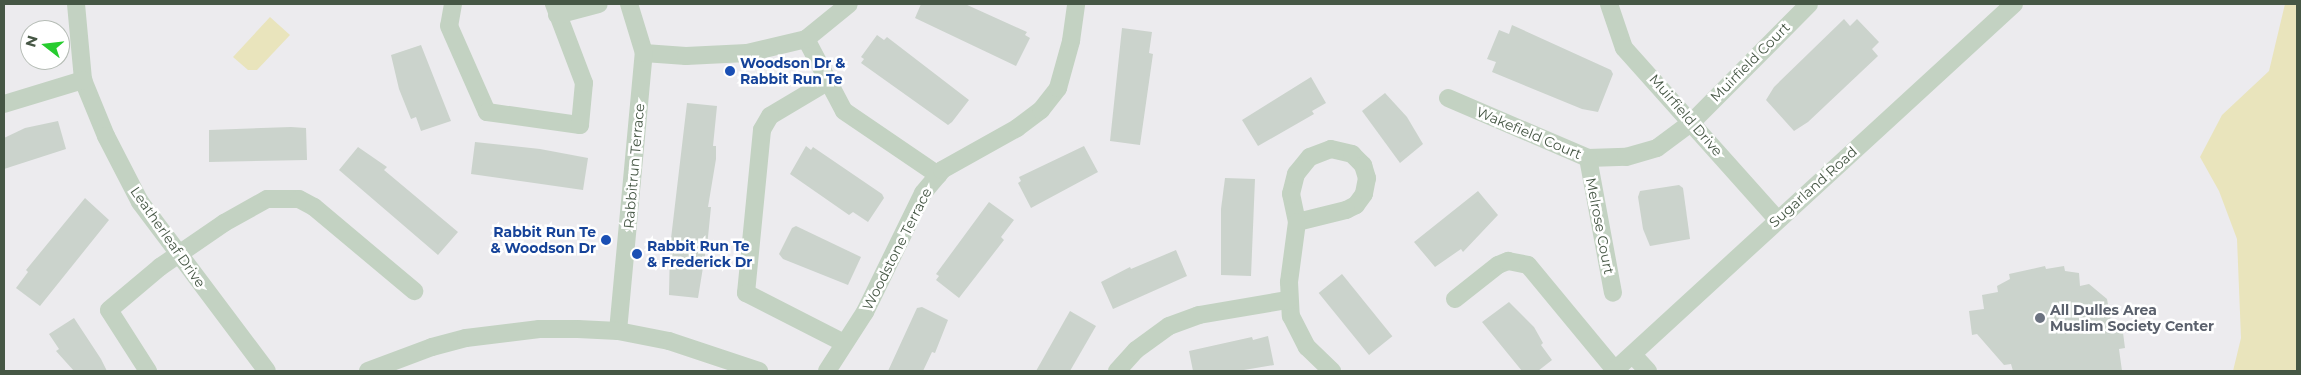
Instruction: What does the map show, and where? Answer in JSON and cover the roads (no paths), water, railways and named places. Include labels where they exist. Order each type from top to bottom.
[{"type":"street","name":"Leatherleaf Drive","points":[[76,4],[84,80],[106,136],[140,202],[267,371]]},
{"type":"street","points":[[453,4],[450,26],[486,112],[580,125],[584,83],[555,9],[599,4]]},
{"type":"street","name":"Rabbitrun Terrace","points":[[618,331],[644,53],[629,4]]},
{"type":"street","points":[[644,53],[686,56],[747,53],[806,39],[849,4]]},
{"type":"street","name":"Woodstone Terrace","points":[[827,371],[865,312],[923,193],[938,175],[1041,110],[1058,88],[1071,41],[1076,4]]},
{"type":"street","name":"Muirfield Drive","points":[[1608,4],[1624,48],[1777,219]]},
{"type":"street","name":"Muirfield Court","points":[[1692,122],[1809,4]]},
{"type":"street","name":"Sugarland Road","points":[[1614,371],[1777,219],[1921,92],[2014,4]]},
{"type":"street","points":[[806,39],[844,111],[938,175]]},
{"type":"street","points":[[4,104],[84,80]]},
{"type":"street","points":[[827,82],[770,116],[762,130],[746,293],[844,343]]},
{"type":"street","name":"Wakefield Court","points":[[1448,98],[1588,158],[1626,157],[1657,148],[1692,122]]},
{"type":"street","points":[[1297,222],[1356,205],[1366,186],[1366,171],[1359,160],[1352,154],[1331,149],[1319,152],[1302,164],[1296,174],[1292,194],[1297,222],[1288,300],[1298,334],[1322,365],[1332,371]]},
{"type":"street","name":"Melrose Court","points":[[1588,158],[1613,293]]},
{"type":"street","points":[[148,371],[108,310],[151,273],[251,207],[267,199],[299,199],[314,208],[414,291]]},
{"type":"street","points":[[1455,299],[1498,265],[1508,261],[1528,266],[1614,371]]},
{"type":"street","points":[[1117,371],[1136,350],[1169,326],[1198,316],[1288,300]]},
{"type":"street","points":[[368,371],[432,347],[500,332],[539,329],[618,331],[703,350],[759,371]]},
{"type":"street","points":[[1633,355],[1648,371]]},
{"type":"place","name":"Woodson Dr & Rabbit Run Te","points":[[730,71]]},
{"type":"place","name":"Rabbit Run Te & Woodson Dr","points":[[606,240]]},
{"type":"place","name":"Rabbit Run Te & Frederick Dr","points":[[637,254]]},
{"type":"place","name":"All Dulles Area Muslim Society Center","points":[[2040,318]]}]
